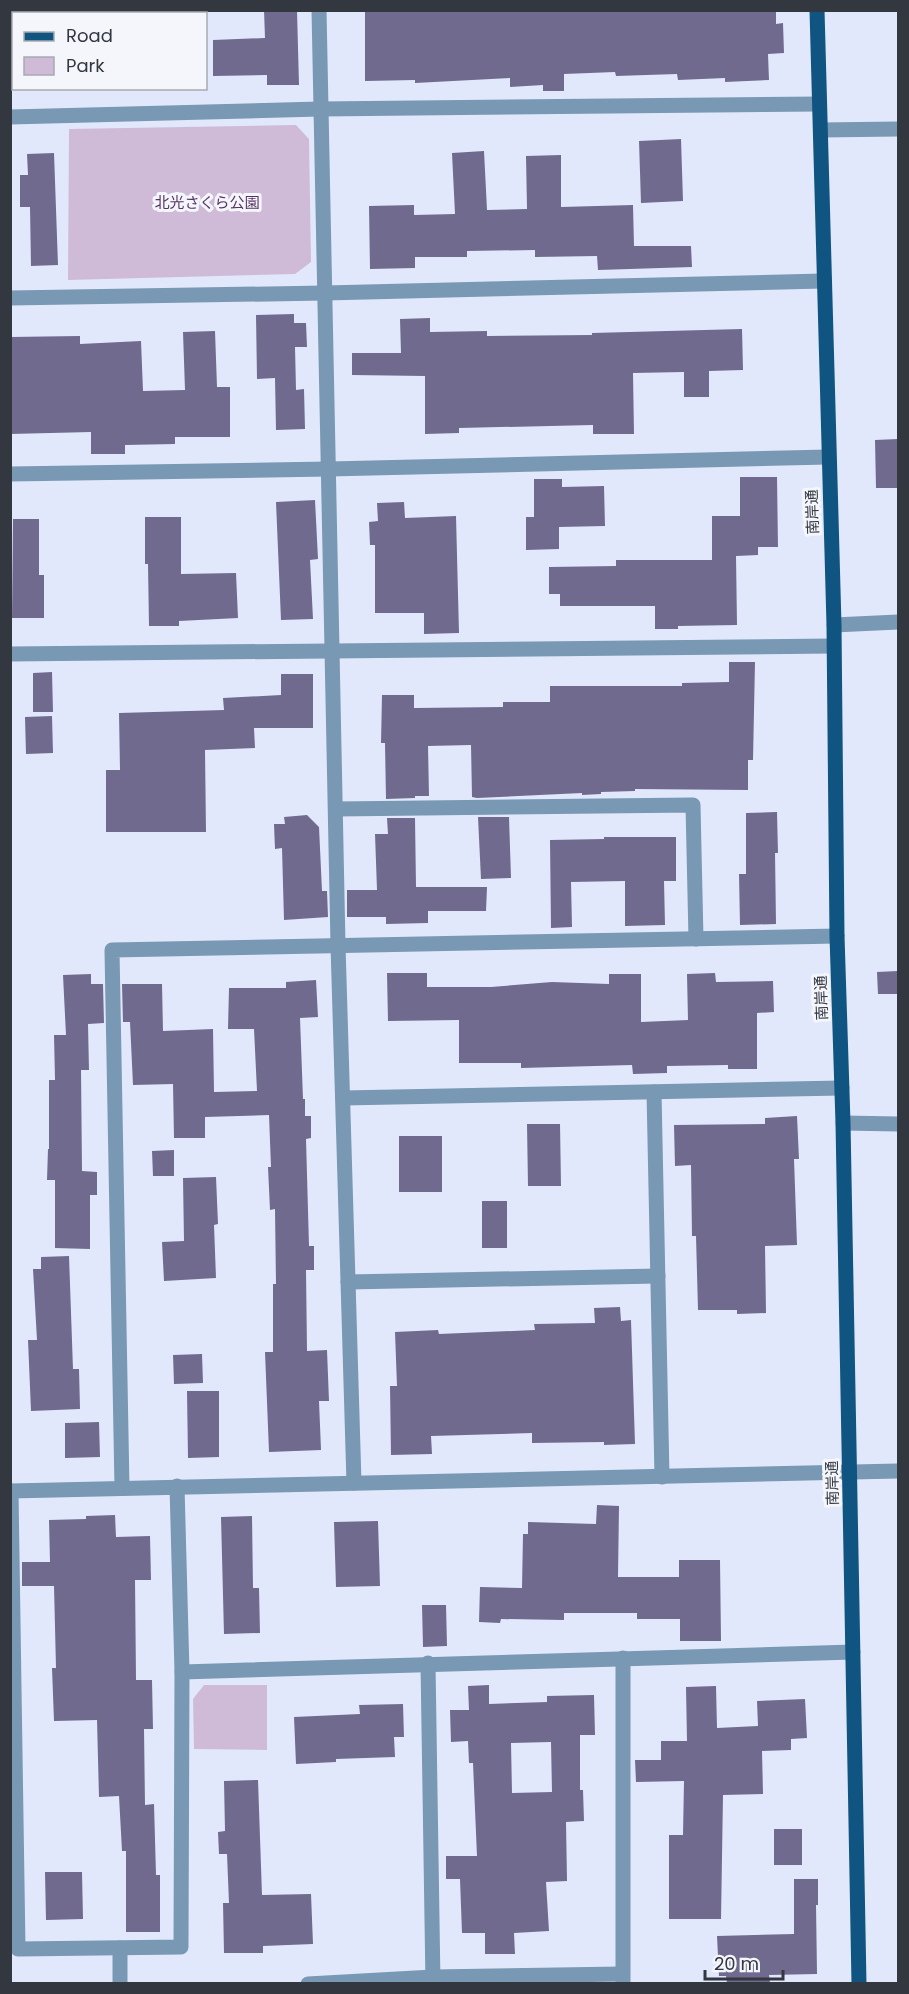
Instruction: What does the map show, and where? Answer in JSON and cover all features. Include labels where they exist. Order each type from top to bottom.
[{"type":"main road","name":"南岸通","points":[[817,10],[834,625],[837,936],[854,1652],[858,1983]]},
{"type":"street","points":[[319,10],[338,945],[354,1483]]},
{"type":"street","points":[[10,117],[320,109],[819,104]]},
{"type":"street","points":[[821,130],[898,129]]},
{"type":"street","points":[[10,298],[325,293],[823,280]]},
{"type":"street","points":[[10,474],[828,457]]},
{"type":"street","points":[[834,625],[898,622]]},
{"type":"street","points":[[10,654],[834,646]]},
{"type":"street","points":[[336,809],[693,806],[696,939]]},
{"type":"street","points":[[122,1488],[112,950],[837,936]]},
{"type":"street","points":[[343,1098],[842,1088]]},
{"type":"street","points":[[654,1092],[662,1477]]},
{"type":"street","points":[[843,1123],[898,1124]]},
{"type":"street","points":[[348,1281],[658,1276]]},
{"type":"street","points":[[177,1486],[182,1672],[181,1947],[18,1949],[11,1491],[177,1486],[898,1471]]},
{"type":"street","points":[[182,1672],[854,1652]]},
{"type":"street","points":[[308,1983],[622,1978],[623,1658]]},
{"type":"street","points":[[428,1663],[433,1980]]},
{"type":"street","points":[[120,1948],[120,1983]]},
{"type":"green space","name":"北光さくら公園","points":[[296,125],[309,139],[311,262],[295,274],[68,280],[69,129]]},
{"type":"green space","points":[[204,1685],[267,1685],[267,1750],[194,1749],[193,1699]]},
{"type":"building","points":[[264,10],[297,10],[299,85],[267,85],[267,75],[213,76],[213,40],[265,38]]},
{"type":"building","points":[[365,10],[776,10],[776,24],[783,23],[784,53],[768,54],[769,80],[725,82],[725,78],[678,80],[677,74],[616,76],[615,72],[564,74],[564,91],[543,91],[543,85],[510,87],[510,78],[415,83],[415,80],[365,81]]},
{"type":"building","points":[[681,139],[683,201],[641,203],[639,141]]},
{"type":"building","points":[[484,151],[487,210],[527,209],[526,156],[561,155],[561,207],[633,205],[634,246],[691,246],[692,267],[598,270],[597,256],[535,257],[535,250],[467,251],[467,257],[415,257],[415,268],[370,269],[369,206],[414,205],[414,215],[455,214],[452,153]]},
{"type":"building","points":[[54,153],[58,265],[31,266],[30,207],[20,207],[20,175],[28,175],[27,154]]},
{"type":"building","points":[[294,314],[294,323],[306,323],[307,347],[295,347],[296,390],[304,389],[305,429],[276,430],[275,378],[257,379],[256,315]]},
{"type":"building","points":[[430,318],[430,332],[487,331],[487,336],[592,335],[592,333],[742,329],[743,370],[709,371],[709,397],[684,397],[684,372],[633,373],[634,434],[593,434],[593,425],[459,428],[459,433],[425,434],[425,376],[352,375],[352,353],[401,353],[400,319]]},
{"type":"building","points":[[215,331],[217,387],[230,387],[230,437],[175,437],[175,444],[125,445],[125,454],[91,454],[91,432],[10,434],[10,337],[80,336],[80,344],[141,341],[143,391],[185,390],[183,332]]},
{"type":"building","points":[[898,439],[898,488],[876,488],[875,440]]},
{"type":"building","points":[[740,477],[777,477],[778,547],[758,547],[758,555],[736,556],[737,625],[678,626],[678,629],[655,629],[655,606],[560,606],[560,594],[549,594],[549,567],[616,566],[616,560],[712,560],[712,516],[740,516]]},
{"type":"building","points":[[534,479],[562,479],[562,487],[604,486],[605,526],[559,527],[559,549],[526,550],[526,517],[534,517]]},
{"type":"building","points":[[315,500],[318,559],[310,560],[313,619],[281,620],[276,502]]},
{"type":"building","points":[[404,502],[405,518],[456,516],[459,633],[424,634],[424,613],[375,613],[375,545],[370,545],[369,522],[378,521],[377,503]]},
{"type":"building","points":[[145,517],[181,517],[181,574],[236,573],[238,618],[179,621],[179,626],[149,626]]},
{"type":"building","points":[[13,519],[39,519],[39,575],[44,575],[44,618],[12,618]]},
{"type":"building","points":[[729,662],[755,662],[753,760],[748,760],[748,790],[635,789],[635,791],[601,792],[601,794],[477,798],[472,797],[471,745],[428,746],[429,796],[386,799],[385,743],[381,743],[382,695],[414,695],[414,708],[503,707],[503,702],[550,702],[550,686],[682,686],[682,683],[729,682]]},
{"type":"building","points":[[52,672],[53,712],[33,712],[33,673]]},
{"type":"building","points":[[281,674],[313,674],[313,728],[254,728],[255,748],[205,750],[206,832],[106,832],[106,770],[120,770],[119,713],[224,710],[223,698],[281,695]]},
{"type":"building","points":[[52,716],[53,753],[26,754],[25,717]]},
{"type":"building","points":[[777,812],[776,924],[740,925],[739,874],[746,874],[746,813]]},
{"type":"building","points":[[307,815],[319,827],[322,891],[327,891],[328,917],[284,920],[282,848],[275,849],[274,824],[285,824],[284,817]]},
{"type":"building","points":[[478,817],[509,817],[511,878],[481,879]]},
{"type":"building","points":[[387,818],[415,818],[416,887],[487,887],[486,911],[428,911],[428,923],[386,924],[386,917],[347,917],[347,890],[377,890],[375,834],[388,834]]},
{"type":"building","points":[[604,837],[676,837],[676,881],[664,881],[665,925],[625,926],[625,881],[571,882],[572,927],[551,928],[550,840],[604,839]]},
{"type":"building","points":[[898,971],[898,994],[878,994],[877,972]]},
{"type":"building","points":[[387,973],[427,973],[427,987],[491,987],[552,982],[609,984],[609,974],[641,974],[641,1022],[688,1020],[687,974],[715,973],[716,982],[773,981],[774,1012],[757,1013],[757,1069],[728,1069],[728,1065],[667,1066],[667,1073],[633,1074],[632,1065],[521,1068],[521,1063],[459,1063],[459,1020],[388,1021]]},
{"type":"building","points":[[91,974],[91,984],[103,984],[104,1023],[88,1024],[89,1070],[81,1070],[82,1171],[97,1172],[97,1195],[90,1195],[90,1249],[55,1248],[55,1180],[47,1180],[49,1080],[55,1080],[54,1035],[66,1035],[63,975]]},
{"type":"building","points":[[316,980],[318,1017],[300,1018],[303,1099],[305,1099],[305,1116],[311,1116],[311,1138],[306,1139],[309,1246],[314,1246],[314,1270],[306,1270],[307,1351],[327,1350],[329,1401],[319,1401],[321,1450],[269,1452],[265,1352],[273,1352],[273,1284],[276,1284],[275,1209],[270,1210],[268,1167],[271,1167],[269,1115],[205,1117],[205,1138],[174,1138],[173,1084],[133,1085],[130,1022],[123,1022],[122,984],[162,984],[163,1031],[213,1029],[214,1092],[257,1091],[254,1029],[228,1029],[229,988],[286,988],[286,982]]},
{"type":"building","points":[[797,1116],[799,1159],[794,1159],[797,1245],[765,1246],[766,1313],[737,1314],[737,1310],[698,1310],[696,1236],[692,1236],[691,1165],[675,1166],[674,1125],[765,1124],[765,1118]]},
{"type":"building","points":[[527,1124],[560,1124],[561,1186],[528,1186]]},
{"type":"building","points":[[399,1136],[442,1136],[442,1192],[399,1192]]},
{"type":"building","points":[[174,1150],[174,1176],[153,1176],[152,1151]]},
{"type":"building","points":[[216,1177],[218,1224],[214,1225],[216,1278],[164,1281],[162,1242],[184,1241],[183,1178]]},
{"type":"building","points":[[482,1201],[507,1201],[507,1248],[482,1248]]},
{"type":"building","points":[[69,1256],[73,1369],[79,1369],[80,1409],[31,1411],[28,1340],[37,1340],[33,1269],[41,1269],[41,1257]]},
{"type":"building","points":[[620,1307],[621,1321],[631,1320],[635,1444],[532,1443],[532,1433],[431,1436],[432,1454],[391,1455],[390,1386],[397,1386],[395,1332],[438,1330],[439,1334],[535,1330],[534,1324],[595,1323],[594,1308]]},
{"type":"building","points":[[202,1354],[203,1383],[174,1384],[173,1355]]},
{"type":"building","points":[[187,1391],[219,1391],[219,1457],[188,1458]]},
{"type":"building","points":[[99,1422],[100,1457],[65,1458],[65,1423]]},
{"type":"building","points":[[597,1505],[619,1506],[618,1577],[679,1577],[679,1560],[720,1560],[721,1641],[680,1641],[680,1619],[637,1619],[637,1613],[564,1613],[564,1620],[501,1619],[500,1623],[479,1622],[480,1587],[522,1588],[523,1534],[528,1534],[528,1522],[596,1524]]},
{"type":"building","points":[[115,1515],[116,1537],[150,1536],[151,1580],[135,1580],[136,1680],[152,1680],[153,1729],[144,1729],[145,1805],[154,1804],[156,1875],[160,1875],[160,1932],[126,1932],[126,1851],[122,1851],[119,1796],[99,1797],[97,1720],[54,1721],[52,1668],[56,1668],[54,1586],[22,1586],[22,1562],[50,1562],[49,1520]]},
{"type":"building","points":[[252,1516],[253,1588],[259,1588],[260,1633],[224,1634],[221,1517]]},
{"type":"building","points":[[378,1521],[380,1586],[336,1587],[334,1522]]},
{"type":"building","points":[[422,1605],[446,1605],[447,1646],[423,1647]]},
{"type":"building","points":[[489,1685],[489,1704],[547,1702],[547,1696],[594,1695],[595,1735],[580,1735],[580,1790],[583,1790],[584,1821],[566,1822],[567,1881],[546,1882],[549,1931],[514,1933],[515,1954],[485,1954],[485,1933],[462,1933],[460,1879],[446,1879],[446,1856],[477,1856],[473,1763],[469,1763],[468,1741],[451,1742],[450,1710],[469,1710],[468,1686]],"holes":[[[551,1742],[552,1792],[512,1793],[511,1743]]]},
{"type":"building","points":[[716,1686],[717,1728],[758,1726],[757,1701],[805,1699],[807,1738],[791,1739],[791,1750],[762,1751],[763,1794],[723,1795],[721,1919],[669,1919],[669,1835],[683,1835],[684,1781],[636,1782],[635,1760],[661,1760],[661,1741],[687,1741],[686,1687]]},
{"type":"building","points":[[403,1704],[404,1737],[394,1737],[395,1757],[336,1759],[336,1762],[296,1764],[294,1717],[360,1714],[359,1705]]},
{"type":"building","points":[[258,1780],[262,1895],[311,1894],[313,1944],[263,1946],[263,1953],[224,1953],[223,1903],[229,1903],[227,1854],[219,1854],[218,1832],[225,1831],[224,1781]]},
{"type":"building","points":[[774,1829],[802,1829],[802,1865],[774,1865]]},
{"type":"building","points":[[45,1872],[82,1872],[83,1919],[46,1920]]},
{"type":"building","points":[[794,1879],[818,1879],[817,1974],[769,1975],[770,1983],[727,1983],[726,1976],[719,1976],[717,1936],[794,1934]]}]
